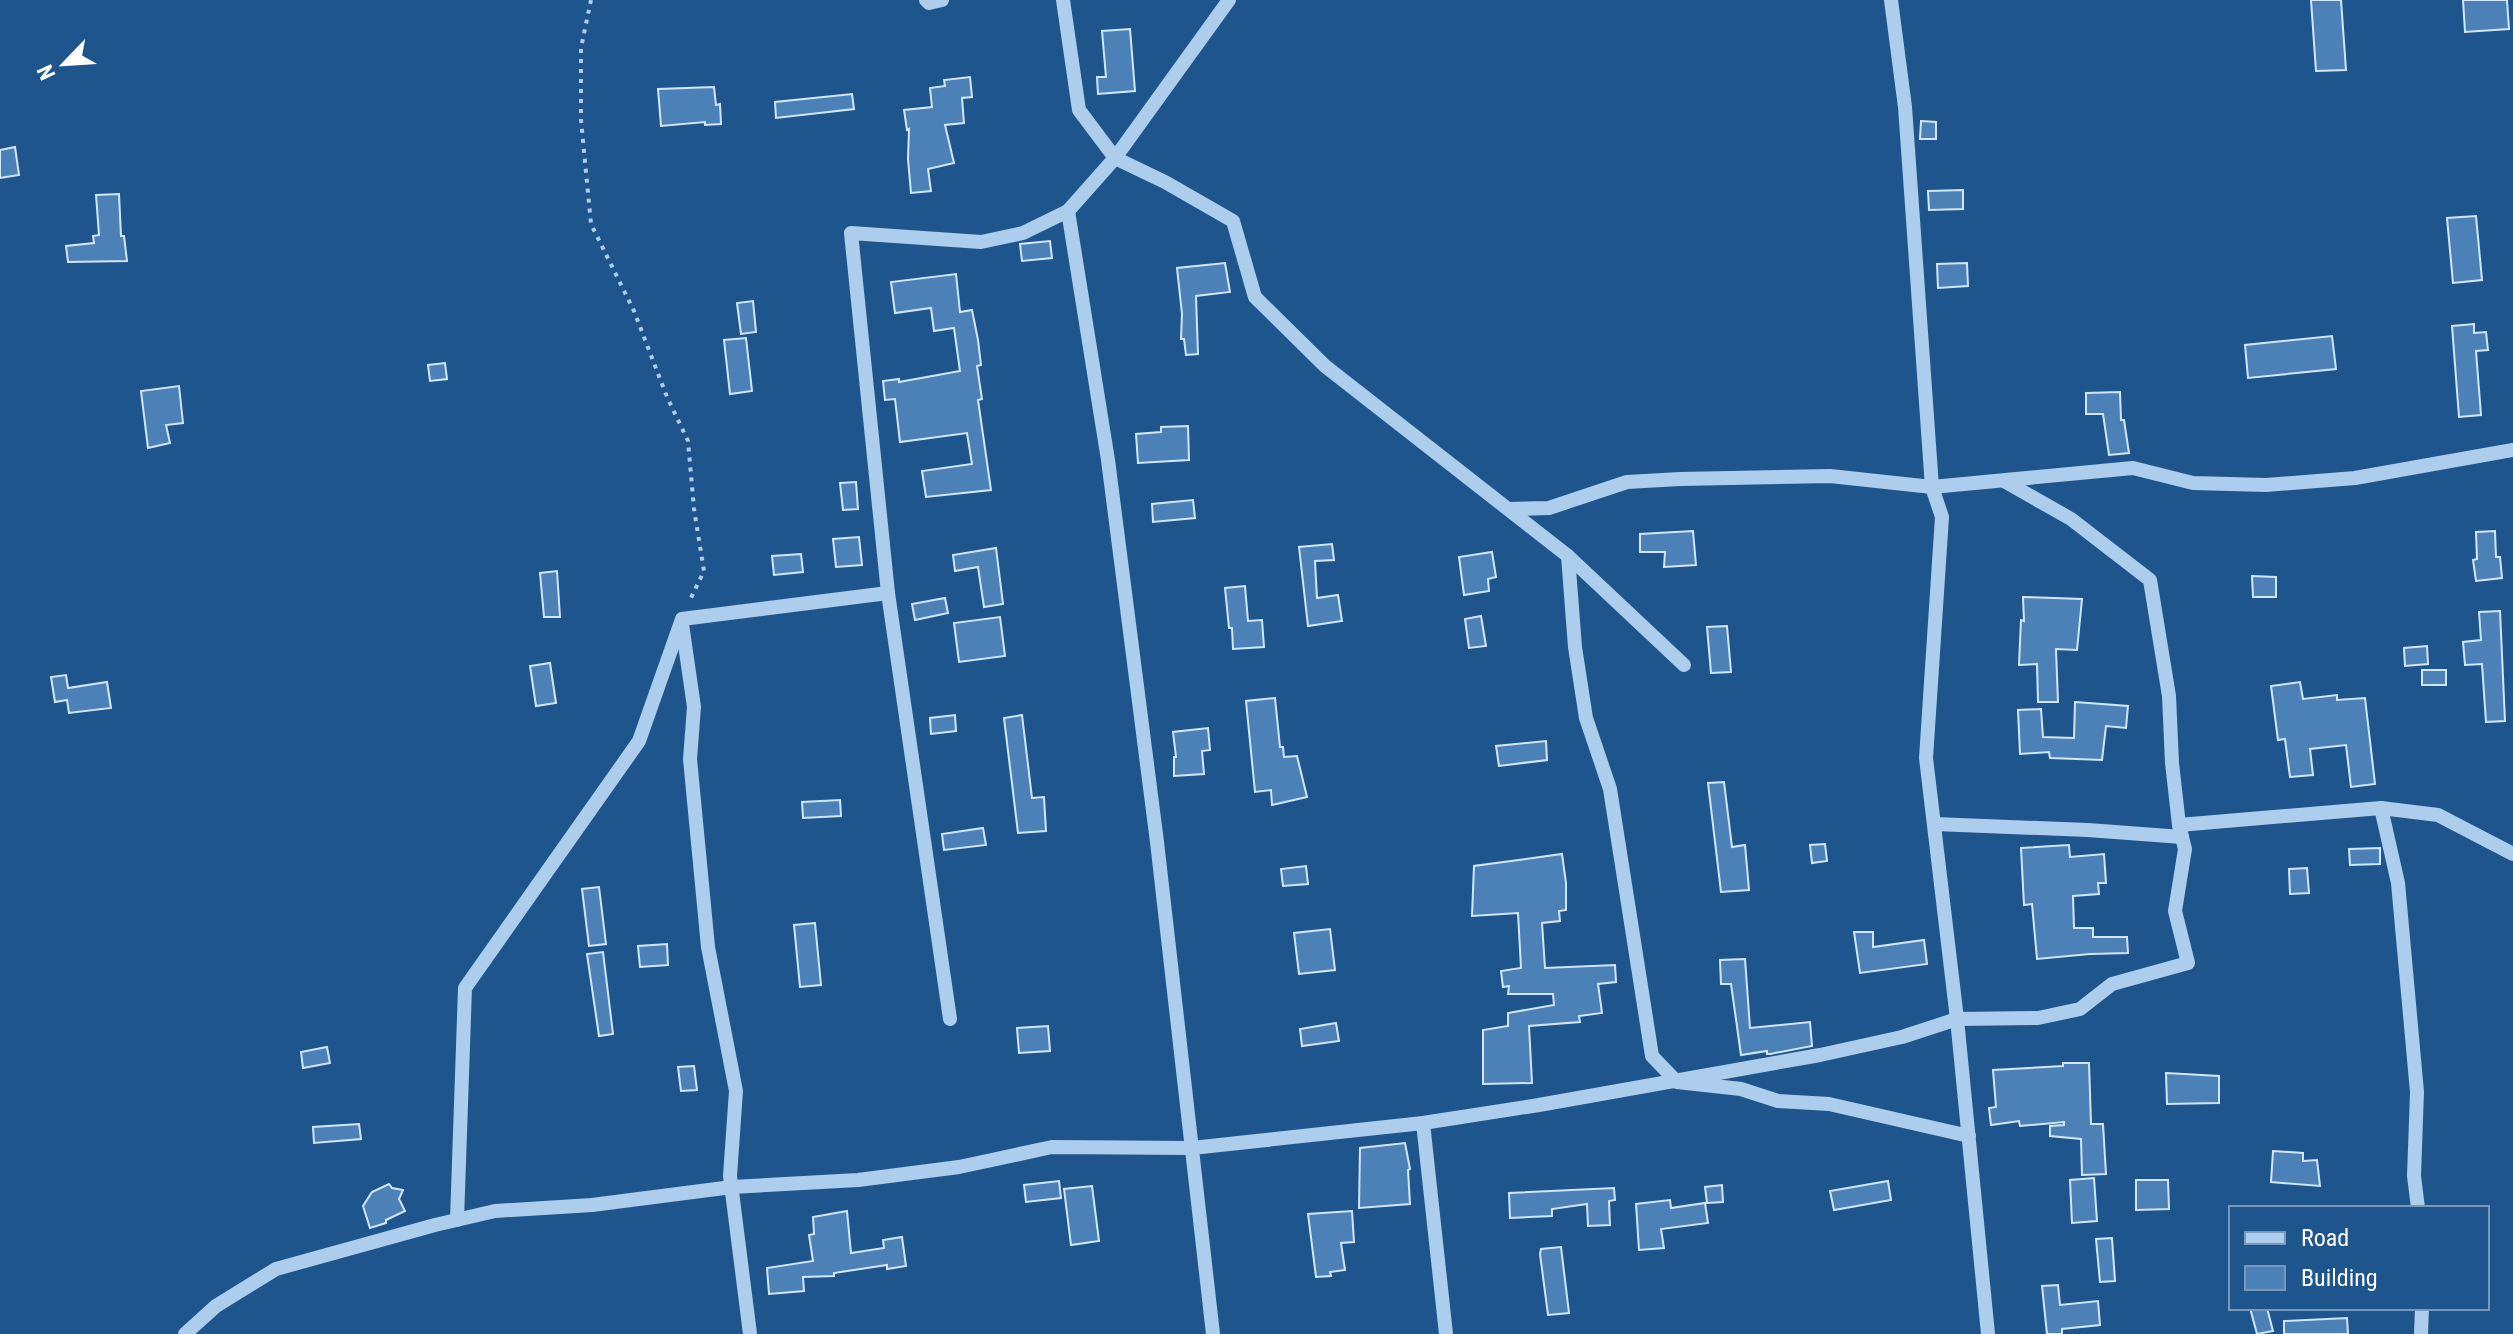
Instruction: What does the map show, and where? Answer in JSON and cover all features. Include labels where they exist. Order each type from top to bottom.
[{"type":"street","points":[[926,0],[929,3],[942,0]]},
{"type":"street","points":[[1063,0],[1079,110],[1115,158],[1233,221],[1255,297],[1325,366],[1568,556],[1684,665]]},
{"type":"street","points":[[950,1019],[888,593],[851,233],[981,242],[1023,233],[1068,211],[1115,158],[1229,0]]},
{"type":"street","points":[[1891,0],[1905,107],[1932,487],[1942,517],[1926,758],[1957,1019],[1988,1334]]},
{"type":"street","points":[[1068,211],[1108,460],[1157,842],[1213,1334]]},
{"type":"street","points":[[1509,509],[1549,508],[1627,482],[1680,479],[1830,476],[1932,487],[2133,468],[2193,483],[2266,485],[2355,478],[2513,450]]},
{"type":"street","points":[[185,1334],[216,1306],[276,1269],[495,1211],[592,1205],[732,1187],[858,1180],[959,1167],[1052,1147],[1192,1148],[1423,1123],[1677,1082],[1834,1052],[1902,1037],[1957,1019],[2038,1018],[2080,1009],[2112,984],[2188,963],[2175,911],[2185,849],[2172,763],[2169,696],[2150,580],[2071,519],[2004,481]]},
{"type":"street","points":[[1568,556],[1575,647],[1586,718],[1610,789],[1652,1056],[1677,1082],[1741,1089],[1778,1101],[1829,1104],[1969,1136]]},
{"type":"street","points":[[682,619],[888,593]]},
{"type":"street","points":[[682,619],[694,707],[690,759],[708,947],[736,1091],[732,1187],[750,1334]]},
{"type":"street","points":[[457,1220],[465,988],[639,741],[682,619]]},
{"type":"street","points":[[1935,824],[2180,831],[2381,808],[2438,815],[2513,854]]},
{"type":"street","points":[[2381,808],[2399,898],[2417,1092],[2414,1176],[2418,1206]]},
{"type":"street","points":[[1423,1123],[1446,1334]]},
{"type":"street","points":[[2421,1334],[2422,1310]]},
{"type":"path","points":[[591,0],[581,48],[581,120],[591,224],[634,311],[667,397],[688,441],[704,571],[682,619]]},
{"type":"building","points":[[2311,0],[2341,0],[2346,70],[2316,71]]},
{"type":"building","points":[[2463,0],[2507,0],[2509,29],[2465,32]]},
{"type":"building","points":[[1130,29],[1135,91],[1098,94],[1097,77],[1106,77],[1102,31]]},
{"type":"building","points":[[970,77],[972,97],[962,98],[964,123],[945,125],[954,163],[928,169],[931,191],[911,193],[909,129],[904,110],[932,107],[930,88],[945,86],[944,80]]},
{"type":"building","points":[[714,87],[716,105],[720,104],[721,124],[705,125],[705,122],[661,126],[658,89]]},
{"type":"building","points":[[852,94],[854,109],[776,118],[775,102]]},
{"type":"building","points":[[1921,121],[1936,122],[1936,139],[1920,139]]},
{"type":"building","points":[[15,147],[19,175],[0,178],[0,150]]},
{"type":"building","points":[[1963,190],[1963,209],[1929,210],[1928,191]]},
{"type":"building","points":[[119,194],[121,236],[124,236],[127,261],[68,262],[66,246],[94,243],[93,236],[99,235],[96,195]]},
{"type":"building","points":[[2476,216],[2482,280],[2453,283],[2447,218]]},
{"type":"building","points":[[1050,241],[1052,258],[1022,261],[1020,244]]},
{"type":"building","points":[[1225,263],[1230,292],[1196,296],[1198,354],[1186,355],[1184,339],[1181,339],[1182,314],[1177,268]]},
{"type":"building","points":[[1967,263],[1968,286],[1938,288],[1937,264]]},
{"type":"building","points":[[956,274],[960,312],[972,310],[978,340],[981,365],[977,366],[982,399],[978,400],[991,490],[926,497],[922,471],[972,464],[967,433],[900,442],[895,399],[885,400],[883,381],[899,379],[899,382],[960,371],[954,328],[934,331],[931,308],[895,313],[891,282]]},
{"type":"building","points":[[753,301],[756,332],[741,334],[737,303]]},
{"type":"building","points":[[2474,324],[2474,333],[2486,332],[2488,350],[2476,351],[2481,415],[2459,417],[2452,326]]},
{"type":"building","points":[[2332,336],[2336,369],[2248,378],[2245,345]]},
{"type":"building","points":[[746,338],[752,391],[730,394],[724,340]]},
{"type":"building","points":[[445,363],[447,379],[430,381],[428,365]]},
{"type":"building","points":[[179,386],[183,423],[166,425],[170,443],[148,448],[141,391]]},
{"type":"building","points":[[2120,392],[2121,420],[2124,420],[2129,453],[2109,455],[2103,414],[2086,414],[2086,393]]},
{"type":"building","points":[[1188,426],[1189,460],[1138,463],[1136,434],[1161,432],[1161,427]]},
{"type":"building","points":[[856,482],[858,509],[843,510],[840,483]]},
{"type":"building","points":[[1193,500],[1195,518],[1153,522],[1152,504]]},
{"type":"building","points":[[1693,531],[1696,565],[1664,567],[1665,552],[1640,552],[1640,534]]},
{"type":"building","points":[[2495,531],[2496,557],[2500,557],[2502,578],[2476,581],[2473,560],[2477,559],[2476,532]]},
{"type":"building","points":[[859,537],[862,565],[836,567],[833,539]]},
{"type":"building","points":[[1332,544],[1334,560],[1315,561],[1317,598],[1338,595],[1342,621],[1308,626],[1299,547]]},
{"type":"building","points":[[996,548],[1003,604],[984,607],[978,567],[955,571],[953,555]]},
{"type":"building","points":[[1492,552],[1496,577],[1488,579],[1489,591],[1464,595],[1459,557]]},
{"type":"building","points":[[801,554],[803,572],[774,575],[772,556]]},
{"type":"building","points":[[557,571],[560,617],[544,617],[540,573]]},
{"type":"building","points":[[2252,576],[2276,577],[2276,597],[2253,597]]},
{"type":"building","points":[[1245,586],[1248,621],[1262,620],[1264,647],[1233,649],[1225,588]]},
{"type":"building","points":[[2023,597],[2082,599],[2077,650],[2056,649],[2058,702],[2038,702],[2037,664],[2019,665],[2021,620],[2024,621]]},
{"type":"building","points":[[945,598],[948,613],[915,620],[912,604]]},
{"type":"building","points":[[2500,611],[2505,721],[2486,722],[2482,664],[2465,665],[2463,642],[2481,640],[2479,612]]},
{"type":"building","points":[[1481,616],[1486,646],[1469,648],[1465,619]]},
{"type":"building","points":[[1000,617],[1005,656],[959,662],[954,623]]},
{"type":"building","points":[[1727,626],[1731,672],[1711,673],[1707,627]]},
{"type":"building","points":[[2427,646],[2428,664],[2405,666],[2404,648]]},
{"type":"building","points":[[550,663],[556,703],[536,706],[530,666]]},
{"type":"building","points":[[2422,670],[2446,670],[2446,685],[2422,685]]},
{"type":"building","points":[[66,675],[68,688],[107,682],[111,708],[69,713],[67,700],[55,702],[51,677]]},
{"type":"building","points":[[2300,682],[2303,699],[2337,695],[2337,700],[2365,698],[2375,784],[2351,787],[2346,745],[2310,749],[2313,775],[2290,777],[2285,739],[2278,740],[2271,686]]},
{"type":"building","points":[[1275,698],[1280,747],[1283,747],[1284,757],[1297,756],[1307,797],[1272,805],[1271,790],[1255,792],[1246,701]]},
{"type":"building","points":[[2075,702],[2128,706],[2126,728],[2106,726],[2102,760],[2050,758],[2049,752],[2020,754],[2018,710],[2041,709],[2043,737],[2074,738]]},
{"type":"building","points":[[955,715],[956,731],[931,734],[930,718]]},
{"type":"building","points":[[1022,715],[1032,798],[1044,797],[1046,831],[1018,833],[1004,718]]},
{"type":"building","points":[[1208,728],[1210,750],[1202,751],[1204,774],[1174,776],[1176,757],[1173,732]]},
{"type":"building","points":[[1546,741],[1547,760],[1499,766],[1496,746]]},
{"type":"building","points":[[1724,782],[1732,847],[1745,845],[1749,890],[1721,892],[1708,783]]},
{"type":"building","points":[[840,800],[841,816],[803,818],[802,802]]},
{"type":"building","points":[[983,828],[986,845],[944,850],[942,834]]},
{"type":"building","points":[[1825,844],[1827,861],[1812,863],[1810,845]]},
{"type":"building","points":[[2069,845],[2070,857],[2104,854],[2106,883],[2098,883],[2099,894],[2073,896],[2074,928],[2093,928],[2093,937],[2127,937],[2128,953],[2037,959],[2032,904],[2024,905],[2021,848]]},
{"type":"building","points":[[2380,848],[2380,864],[2350,865],[2349,849]]},
{"type":"building","points":[[1562,854],[1566,910],[1559,911],[1560,921],[1542,923],[1545,968],[1615,965],[1616,982],[1598,984],[1602,1013],[1579,1016],[1580,1022],[1529,1026],[1532,1083],[1483,1084],[1483,1030],[1508,1026],[1508,1013],[1554,1005],[1553,994],[1508,994],[1509,986],[1503,987],[1501,971],[1521,968],[1518,913],[1472,916],[1474,866]]},
{"type":"building","points":[[1306,866],[1308,884],[1283,886],[1281,869]]},
{"type":"building","points":[[2307,868],[2309,893],[2290,894],[2289,869]]},
{"type":"building","points":[[599,887],[606,944],[589,946],[582,889]]},
{"type":"building","points":[[815,923],[821,985],[800,987],[794,925]]},
{"type":"building","points":[[1330,929],[1335,970],[1299,974],[1294,933]]},
{"type":"building","points":[[1854,932],[1873,932],[1873,947],[1924,940],[1927,964],[1860,973]]},
{"type":"building","points":[[667,944],[668,965],[640,967],[638,946]]},
{"type":"building","points":[[603,952],[613,1034],[599,1036],[587,954]]},
{"type":"building","points":[[1745,959],[1750,1028],[1810,1022],[1812,1046],[1770,1054],[1767,1051],[1741,1055],[1731,984],[1721,984],[1720,960]]},
{"type":"building","points":[[1336,1023],[1339,1041],[1302,1046],[1300,1029]]},
{"type":"building","points":[[1048,1026],[1050,1051],[1019,1053],[1017,1028]]},
{"type":"building","points":[[327,1047],[330,1063],[303,1068],[301,1052]]},
{"type":"building","points":[[2063,1063],[2089,1063],[2091,1124],[2103,1124],[2106,1174],[2082,1175],[2081,1139],[2050,1136],[2050,1126],[2064,1125],[2064,1122],[2020,1126],[2019,1121],[1991,1125],[1989,1108],[1996,1107],[1993,1070],[2063,1066]]},
{"type":"building","points":[[694,1066],[697,1090],[681,1091],[678,1067]]},
{"type":"building","points":[[2166,1073],[2219,1076],[2219,1103],[2167,1104]]},
{"type":"building","points":[[359,1124],[361,1139],[314,1143],[313,1127]]},
{"type":"building","points":[[1405,1143],[1410,1169],[1410,1204],[1359,1208],[1360,1148]]},
{"type":"building","points":[[2273,1151],[2303,1153],[2303,1161],[2317,1160],[2320,1186],[2271,1182]]},
{"type":"building","points":[[2094,1178],[2097,1221],[2072,1223],[2070,1180]]},
{"type":"building","points":[[2136,1180],[2168,1180],[2169,1209],[2136,1210]]},
{"type":"building","points":[[1059,1181],[1061,1198],[1026,1202],[1024,1185]]},
{"type":"building","points":[[1888,1181],[1891,1200],[1834,1210],[1830,1191]]},
{"type":"building","points":[[389,1184],[392,1188],[403,1190],[399,1199],[405,1211],[386,1220],[386,1223],[370,1228],[363,1206],[372,1192]]},
{"type":"building","points":[[1722,1185],[1723,1202],[1707,1203],[1705,1187]]},
{"type":"building","points":[[1092,1186],[1099,1241],[1071,1245],[1064,1189]]},
{"type":"building","points":[[1614,1188],[1615,1200],[1609,1201],[1610,1225],[1588,1226],[1587,1204],[1552,1209],[1552,1216],[1510,1218],[1509,1193]]},
{"type":"building","points":[[1670,1200],[1671,1208],[1705,1203],[1708,1223],[1661,1229],[1664,1248],[1639,1250],[1636,1204]]},
{"type":"building","points":[[847,1211],[851,1253],[884,1248],[883,1240],[902,1237],[906,1266],[887,1269],[887,1265],[834,1273],[834,1276],[803,1277],[804,1291],[769,1294],[767,1268],[813,1261],[809,1235],[814,1234],[813,1217]]},
{"type":"building","points":[[1352,1211],[1354,1242],[1341,1243],[1345,1270],[1330,1272],[1331,1276],[1316,1277],[1308,1214]]},
{"type":"building","points":[[2112,1238],[2115,1281],[2100,1282],[2096,1239]]},
{"type":"building","points":[[1561,1247],[1569,1313],[1548,1315],[1540,1254],[1541,1249]]},
{"type":"building","points":[[2058,1285],[2060,1305],[2098,1301],[2100,1325],[2062,1329],[2062,1334],[2047,1334],[2042,1286]]},
{"type":"building","points":[[2251,1310],[2268,1310],[2273,1331],[2257,1334]]},
{"type":"building","points":[[2347,1318],[2348,1334],[2284,1334],[2284,1321]]}]
